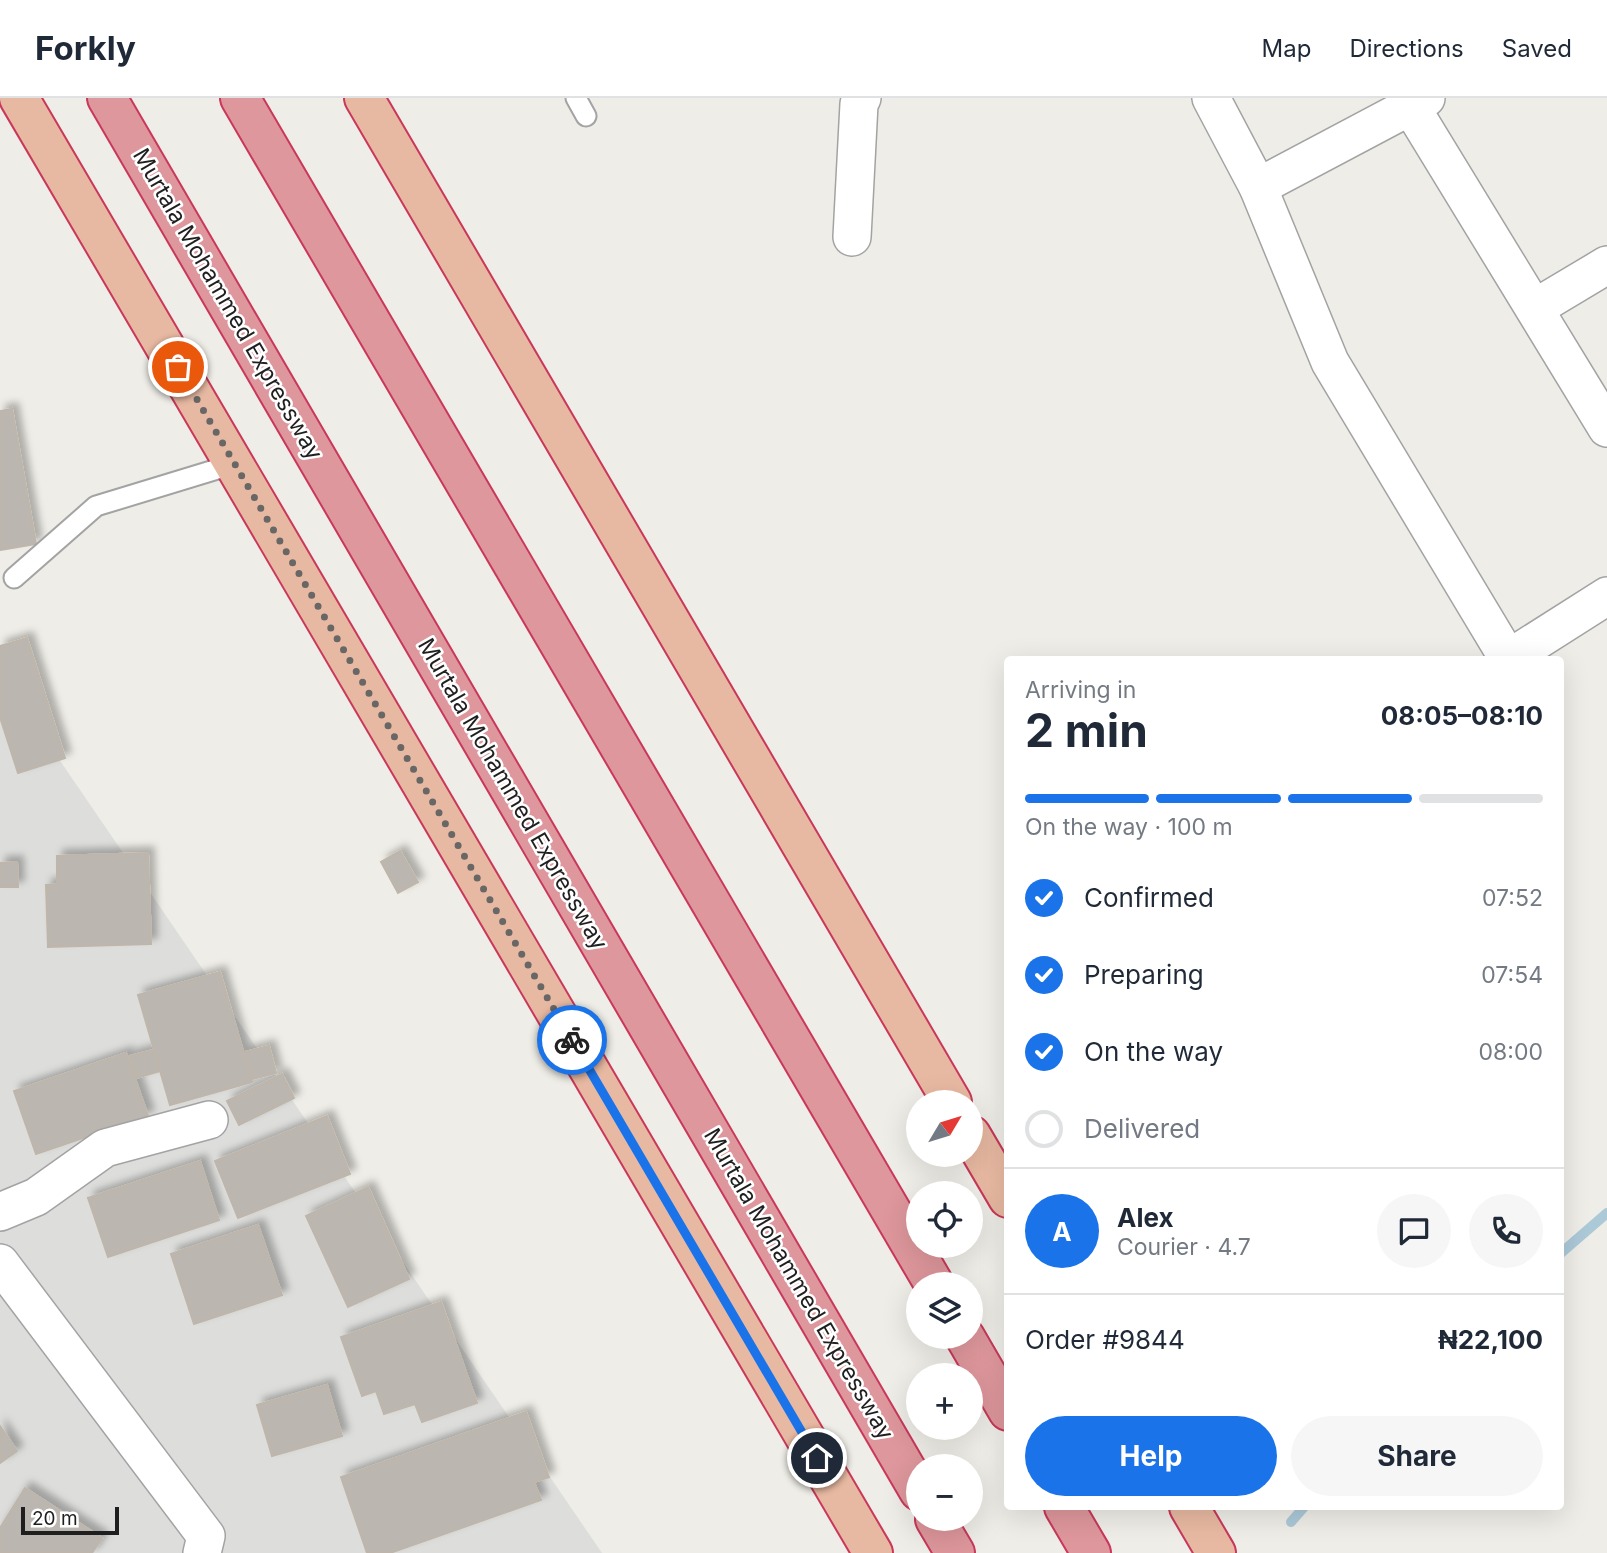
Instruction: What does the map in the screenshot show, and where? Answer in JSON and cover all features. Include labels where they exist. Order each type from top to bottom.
[{"type":"highway","name":"Murtala Mohammed Expressway","points":[[107,98],[906,1468]]},
{"type":"highway","points":[[240,98],[927,1272]]},
{"type":"highway","points":[[363,98],[945,1090]]},
{"type":"highway","points":[[14,104],[234,464],[873,1553]]},
{"type":"highway","points":[[984,1158],[1004,1191]]},
{"type":"highway","points":[[972,1349],[1004,1404]]},
{"type":"highway","points":[[1066,1510],[1091,1553]]},
{"type":"highway","points":[[1191,1510],[1216,1553]]},
{"type":"highway","points":[[942,1531],[955,1553]]},
{"type":"street","points":[[852,237],[859,104],[862,98]]},
{"type":"street","points":[[1211,98],[1258,187],[1330,362],[1507,656]]},
{"type":"street","points":[[1258,187],[1418,103],[1607,428]]},
{"type":"street","points":[[1535,308],[1607,265]]},
{"type":"street","points":[[1514,656],[1607,596]]},
{"type":"street","points":[[0,1212],[36,1197],[105,1148],[209,1120]]},
{"type":"street","points":[[0,1263],[206,1536],[202,1553]]},
{"type":"lane","points":[[576,98],[586,116]]},
{"type":"lane","points":[[13,578],[96,506],[234,464]]},
{"type":"shaded area","points":[[0,673],[602,1553],[0,1553]]},
{"type":"building","points":[[12,409],[36,544],[0,550],[0,411]]},
{"type":"building","points":[[27,638],[65,758],[18,773],[0,717],[0,646]]},
{"type":"building","points":[[400,851],[418,882],[398,893],[381,862]]},
{"type":"building","points":[[148,853],[151,944],[48,947],[46,885],[57,884],[57,856]]},
{"type":"building","points":[[17,862],[18,887],[0,887],[0,863]]},
{"type":"building","points":[[220,972],[252,1082],[170,1105],[138,995]]},
{"type":"building","points":[[269,1046],[276,1073],[252,1079],[245,1052]]},
{"type":"building","points":[[153,1050],[160,1071],[136,1078],[130,1056]]},
{"type":"building","points":[[126,1053],[148,1116],[36,1154],[14,1091]]},
{"type":"building","points":[[282,1074],[294,1098],[239,1125],[227,1101]]},
{"type":"building","points":[[327,1116],[350,1174],[238,1218],[215,1161]]},
{"type":"building","points":[[200,1161],[219,1220],[108,1257],[88,1198]]},
{"type":"building","points":[[368,1187],[409,1279],[348,1307],[306,1216]]},
{"type":"building","points":[[258,1225],[282,1295],[194,1324],[171,1254]]},
{"type":"building","points":[[441,1302],[477,1403],[422,1422],[415,1404],[384,1414],[376,1391],[362,1396],[341,1337]]},
{"type":"building","points":[[327,1385],[342,1436],[272,1456],[257,1405]]},
{"type":"building","points":[[526,1412],[549,1477],[534,1482],[541,1500],[390,1553],[367,1553],[341,1477]]},
{"type":"building","points":[[0,1426],[17,1451],[0,1463]]},
{"type":"building","points":[[25,1488],[102,1538],[92,1553],[0,1553],[0,1528]]},
{"type":"waterway","points":[[1564,1250],[1607,1213]]},
{"type":"waterway","points":[[1291,1522],[1301,1510]]},
{"type":"way so far","points":[[178,367],[572,1040]]},
{"type":"route","points":[[572,1040],[817,1458]]}]
